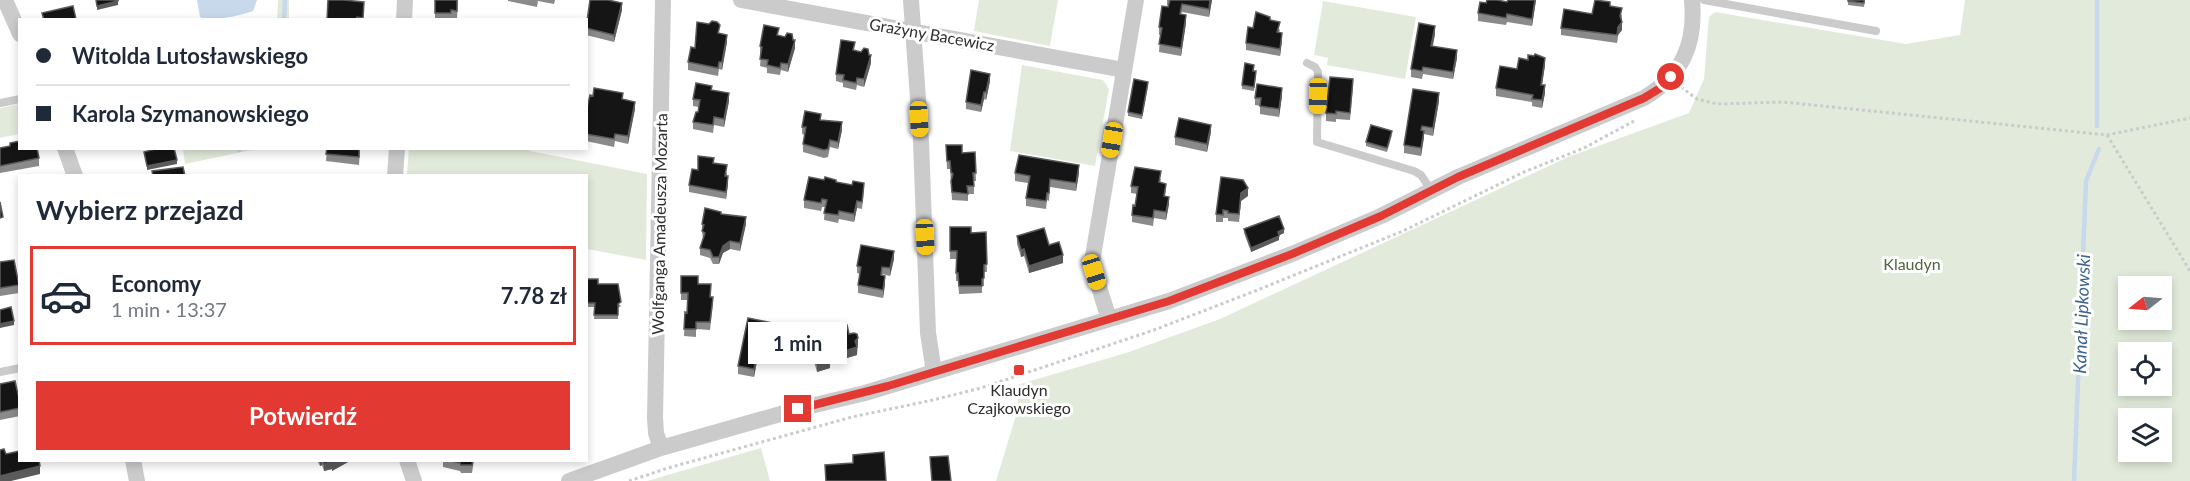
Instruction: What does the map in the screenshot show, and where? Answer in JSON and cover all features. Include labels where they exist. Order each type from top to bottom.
[{"type":"street","points":[[5,0],[18,29]]},
{"type":"street","points":[[404,18],[405,0]]},
{"type":"street","name":"Wolfganga Amadeusza Mozarta","points":[[661,448],[656,433],[655,418],[663,0]]},
{"type":"street","name":"Grażyny Bacewicz","points":[[741,0],[1124,70]]},
{"type":"street","points":[[911,0],[921,153],[928,333],[934,372]]},
{"type":"street","points":[[1109,319],[1092,265],[1136,0]]},
{"type":"street","points":[[569,481],[661,448],[934,372],[1169,301],[1292,254],[1381,216],[1431,190],[1644,98],[1662,87],[1679,66],[1686,52],[1697,0]]},
{"type":"street","points":[[66,150],[74,174]]},
{"type":"street","points":[[395,174],[397,150]]},
{"type":"street","points":[[133,462],[137,481]]},
{"type":"street","points":[[408,462],[414,481]]},
{"type":"lane","points":[[1697,0],[1876,31]]},
{"type":"lane","points":[[1308,63],[1318,72],[1317,142],[1414,171],[1421,175],[1431,190]]},
{"type":"lane","points":[[0,103],[18,99]]},
{"type":"lane","points":[[0,372],[18,368]]},
{"type":"path","points":[[1682,87],[1697,99],[1717,104],[1794,102],[2107,135],[2190,118]]},
{"type":"path","points":[[2107,135],[2190,270]]},
{"type":"green space","points":[[278,0],[289,0],[289,18],[277,18]]},
{"type":"green space","points":[[979,0],[1058,0],[1050,46],[974,31]]},
{"type":"green space","name":"Klaudyn","points":[[1965,0],[2190,0],[2190,481],[996,481],[1018,409],[1017,385],[1129,352],[1220,319],[1568,157],[1689,113],[1704,79],[1709,17],[1715,12],[1906,44],[1960,35]]},
{"type":"green space","points":[[1323,1],[1416,17],[1405,79],[1327,65],[1328,58],[1314,55]]},
{"type":"green space","points":[[1022,65],[1103,80],[1109,89],[1095,166],[1010,151]]},
{"type":"green space","points":[[18,104],[18,134],[0,138],[0,108]]},
{"type":"green space","points":[[183,150],[251,150],[185,164]]},
{"type":"green space","points":[[409,150],[530,150],[647,174],[646,260],[588,249],[588,174],[407,174]]},
{"type":"green space","points":[[761,448],[770,481],[647,481]]},
{"type":"water","points":[[197,0],[257,0],[253,11],[223,18],[200,17]]},
{"type":"building","points":[[96,0],[118,0],[118,1],[97,6]]},
{"type":"building","points":[[328,0],[364,2],[363,18],[327,18]]},
{"type":"building","points":[[435,0],[457,0],[457,11],[435,13]]},
{"type":"building","points":[[590,0],[622,3],[614,35],[588,28]]},
{"type":"building","points":[[1170,0],[1210,0],[1209,9],[1182,4],[1180,14],[1186,15],[1181,48],[1159,44],[1162,6],[1168,7]]},
{"type":"building","points":[[1487,0],[1507,2],[1508,0],[1535,0],[1532,19],[1507,14],[1506,18],[1478,13],[1480,2],[1486,3]]},
{"type":"building","points":[[1595,0],[1610,2],[1610,6],[1622,8],[1620,16],[1622,22],[1618,27],[1617,35],[1561,28],[1564,9],[1592,14]]},
{"type":"building","points":[[1864,0],[1864,3],[1848,1]]},
{"type":"building","points":[[73,6],[76,18],[43,18],[42,13]]},
{"type":"building","points":[[1256,12],[1270,17],[1270,20],[1280,22],[1277,32],[1282,33],[1280,49],[1246,43],[1248,27],[1253,28]]},
{"type":"building","points":[[712,21],[720,25],[718,33],[727,35],[722,62],[719,62],[718,68],[688,62],[691,47],[695,48],[697,22],[709,24]]},
{"type":"building","points":[[1419,23],[1435,26],[1431,46],[1457,50],[1453,72],[1423,67],[1422,71],[1411,69]]},
{"type":"building","points":[[764,25],[779,28],[777,35],[785,37],[787,33],[792,34],[795,40],[788,64],[781,63],[780,68],[767,65],[768,60],[760,59]]},
{"type":"building","points":[[841,40],[855,42],[853,50],[861,52],[864,48],[868,49],[871,55],[864,79],[857,78],[856,83],[843,80],[844,75],[836,74]]},
{"type":"building","points":[[1535,54],[1545,58],[1541,85],[1545,85],[1542,100],[1532,99],[1533,95],[1496,88],[1500,66],[1517,69],[1519,58],[1528,60],[1528,55],[1534,56]]},
{"type":"building","points":[[1245,63],[1254,65],[1253,71],[1256,71],[1254,87],[1242,85]]},
{"type":"building","points":[[971,70],[990,74],[981,105],[966,102]]},
{"type":"building","points":[[1330,77],[1353,79],[1350,113],[1336,111],[1336,114],[1326,113]]},
{"type":"building","points":[[1134,79],[1148,82],[1142,115],[1128,112]]},
{"type":"building","points":[[696,83],[712,86],[711,90],[729,93],[724,119],[714,117],[713,125],[693,122],[700,100],[693,99]]},
{"type":"building","points":[[1257,84],[1282,88],[1279,109],[1260,106],[1261,98],[1255,98]]},
{"type":"building","points":[[594,88],[623,93],[622,99],[635,102],[628,136],[615,134],[614,139],[588,134],[588,104],[590,95],[593,96]]},
{"type":"building","points":[[1413,89],[1439,93],[1433,128],[1422,126],[1421,130],[1424,131],[1421,148],[1404,145]]},
{"type":"building","points":[[805,111],[821,114],[820,120],[842,122],[838,142],[830,140],[828,149],[824,150],[803,144],[806,127],[802,127]]},
{"type":"building","points":[[1179,118],[1211,125],[1207,144],[1175,137]]},
{"type":"building","points":[[1371,125],[1392,131],[1387,148],[1366,142]]},
{"type":"building","points":[[18,141],[18,150],[37,150],[39,158],[0,166],[0,148],[10,146],[10,143]]},
{"type":"building","points":[[946,145],[962,145],[962,153],[975,152],[974,186],[967,186],[968,194],[952,192],[953,174],[950,161],[947,161]]},
{"type":"building","points":[[174,150],[177,160],[147,166],[144,152]]},
{"type":"building","points":[[327,150],[359,150],[359,157],[326,154]]},
{"type":"building","points":[[1019,155],[1079,165],[1076,183],[1050,179],[1046,201],[1026,198],[1030,176],[1015,173]]},
{"type":"building","points":[[698,156],[714,158],[713,163],[727,165],[726,192],[689,185],[692,169],[698,170]]},
{"type":"building","points":[[183,167],[185,174],[153,174],[152,171]]},
{"type":"building","points":[[1135,167],[1161,171],[1159,182],[1166,184],[1164,196],[1169,197],[1166,212],[1154,210],[1153,218],[1132,215],[1138,187],[1131,186]]},
{"type":"building","points":[[809,177],[824,180],[825,177],[852,185],[853,181],[864,183],[862,202],[857,201],[854,214],[839,211],[838,215],[824,213],[827,200],[822,199],[821,203],[804,200]]},
{"type":"building","points":[[1221,177],[1243,180],[1248,188],[1241,193],[1239,214],[1223,210],[1223,215],[1216,214]]},
{"type":"building","points":[[0,202],[3,217],[0,218]]},
{"type":"building","points":[[705,208],[721,212],[721,214],[746,217],[740,243],[730,241],[723,246],[719,257],[713,257],[710,250],[700,248],[705,233],[702,231],[704,225],[702,224]]},
{"type":"building","points":[[1279,216],[1284,229],[1278,232],[1279,236],[1251,248],[1244,229]]},
{"type":"building","points":[[950,227],[971,227],[971,233],[986,232],[987,264],[984,265],[982,286],[959,286],[958,273],[956,273],[957,251],[950,251]]},
{"type":"building","points":[[1044,228],[1049,245],[1059,242],[1063,255],[1029,266],[1017,236]]},
{"type":"building","points":[[861,245],[894,251],[890,268],[882,267],[881,275],[885,276],[883,290],[858,285],[861,267],[857,266]]},
{"type":"building","points":[[14,260],[18,285],[0,288],[0,262]]},
{"type":"building","points":[[681,276],[698,276],[698,284],[711,284],[710,297],[713,297],[710,322],[696,322],[696,329],[684,329],[688,293],[681,293]]},
{"type":"building","points":[[588,279],[598,279],[598,284],[618,284],[621,302],[618,304],[618,315],[594,315],[595,303],[588,303]]},
{"type":"building","points":[[11,307],[14,321],[0,324],[0,310]]},
{"type":"building","points":[[748,318],[782,325],[776,357],[757,353],[754,369],[738,366]]},
{"type":"building","points":[[847,325],[849,334],[857,334],[858,338],[855,341],[857,347],[829,356],[830,360],[817,364],[813,350],[826,346],[822,333]]},
{"type":"building","points":[[15,381],[18,408],[0,412],[0,384]]},
{"type":"building","points":[[4,449],[6,454],[18,451],[18,462],[39,462],[40,466],[0,476],[0,450]]},
{"type":"building","points":[[884,452],[886,481],[826,481],[825,465],[853,463],[853,455]]},
{"type":"building","points":[[948,456],[951,481],[932,481],[930,457]]},
{"type":"building","points":[[456,462],[473,462],[472,465],[461,465]]},
{"type":"waterway","points":[[284,18],[285,0]]},
{"type":"waterway","name":"Kanał Lipkowski","points":[[2097,0],[2097,126]]},
{"type":"waterway","name":"Kanał Lipkowski","points":[[2074,481],[2086,181],[2099,149]]},
{"type":"place","name":"Klaudyn Czajkowskiego","points":[[1019,370]]},
{"type":"route","points":[[798,409],[865,393],[1169,301],[1292,254],[1381,216],[1458,177],[1644,98],[1662,87],[1671,77]]}]
